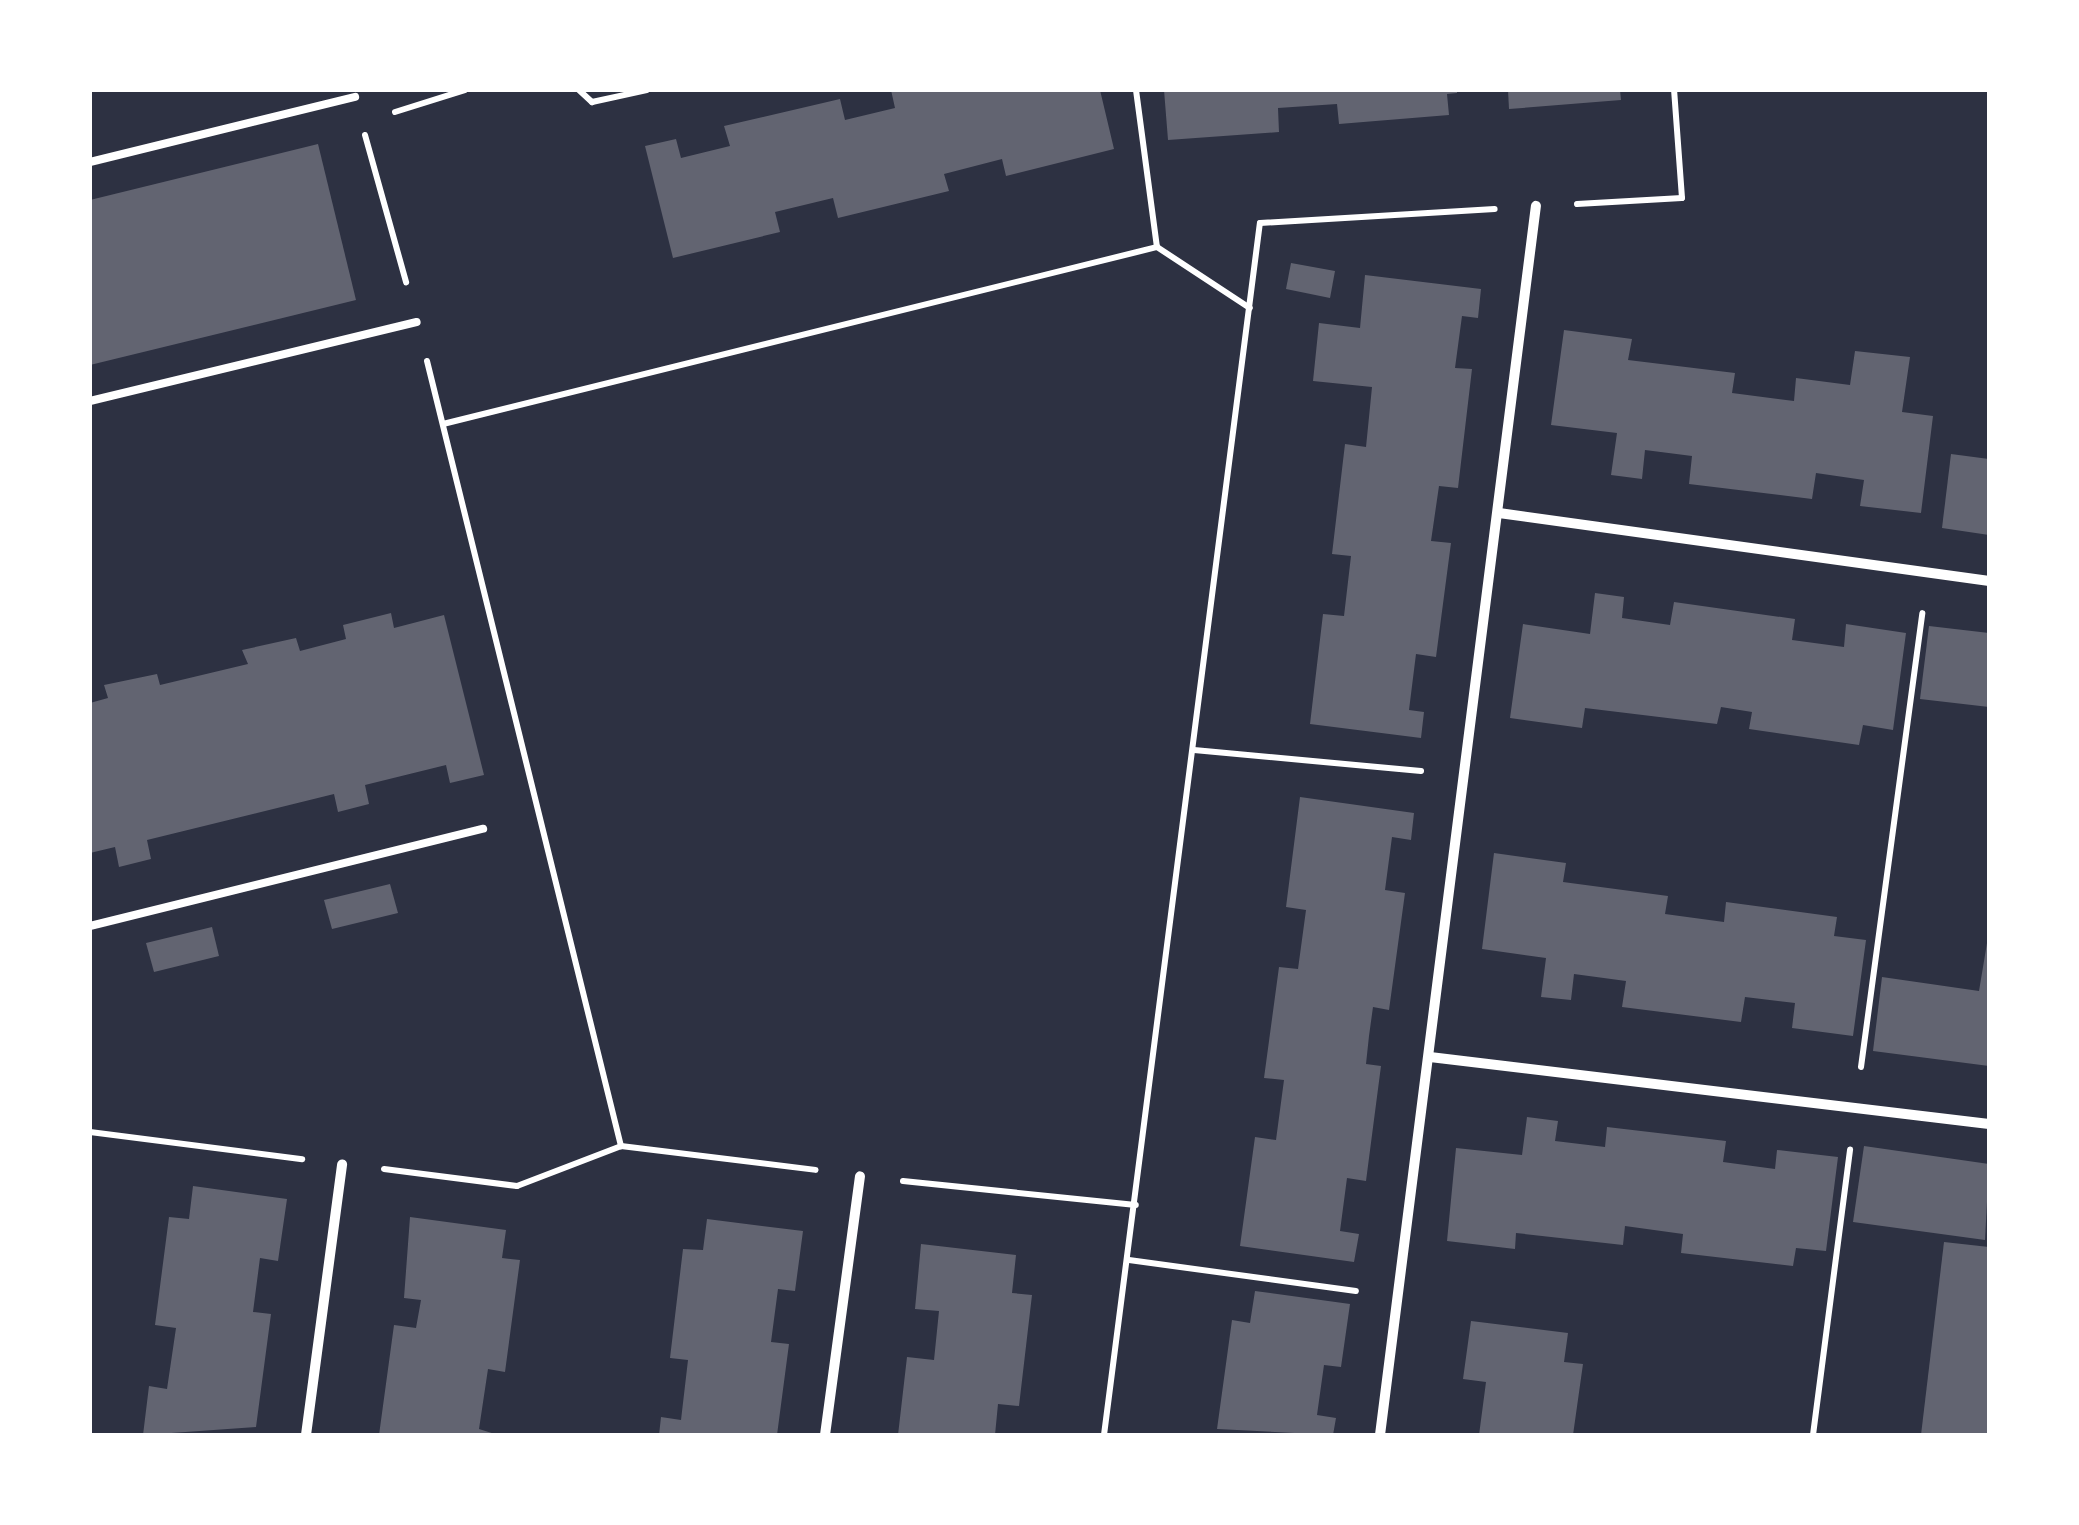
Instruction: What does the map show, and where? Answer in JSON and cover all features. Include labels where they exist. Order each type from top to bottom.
[{"type":"street","points":[[1380,1435],[1536,206]]},
{"type":"street","points":[[1499,513],[1989,581]]},
{"type":"street","points":[[1430,1057],[1989,1124]]},
{"type":"street","points":[[306,1435],[342,1164]]},
{"type":"street","points":[[825,1435],[860,1176]]},
{"type":"lane","points":[[90,162],[355,97]]},
{"type":"lane","points":[[90,402],[417,322]]},
{"type":"lane","points":[[90,926],[483,829]]},
{"type":"path","points":[[362,123],[465,90]]},
{"type":"path","points":[[579,90],[592,102],[647,90]]},
{"type":"path","points":[[1136,90],[1157,247]]},
{"type":"path","points":[[1104,1435],[1260,223],[1682,198],[1674,90]]},
{"type":"path","points":[[355,97],[443,424],[621,1146]]},
{"type":"path","points":[[443,424],[1157,247],[1250,308]]},
{"type":"path","points":[[1813,1435],[1928,572]]},
{"type":"path","points":[[1194,750],[1466,775]]},
{"type":"path","points":[[90,1132],[516,1186],[621,1146],[1136,1205]]},
{"type":"path","points":[[1129,1260],[1398,1297]]},
{"type":"building","points":[[891,90],[1100,90],[1114,149],[1006,176],[1002,159],[944,174],[949,191],[838,218],[833,198],[775,212],[780,232],[673,258],[645,146],[676,139],[681,158],[730,146],[724,126],[840,99],[845,120],[895,108]]},
{"type":"building","points":[[1164,90],[1457,93],[1447,94],[1449,115],[1339,124],[1337,104],[1278,108],[1279,132],[1168,140]]},
{"type":"building","points":[[1508,90],[1620,90],[1621,100],[1509,109]]},
{"type":"building","points":[[318,144],[356,300],[90,365],[90,200]]},
{"type":"building","points":[[1291,263],[1335,271],[1330,298],[1286,289]]},
{"type":"building","points":[[1365,275],[1481,289],[1478,318],[1462,316],[1455,368],[1472,369],[1458,488],[1439,486],[1431,541],[1451,543],[1436,657],[1416,654],[1409,710],[1424,712],[1421,738],[1310,724],[1323,614],[1344,616],[1351,556],[1332,554],[1345,444],[1366,447],[1372,387],[1313,381],[1319,323],[1360,328]]},
{"type":"building","points":[[1564,330],[1632,339],[1628,360],[1735,373],[1732,393],[1794,401],[1796,378],[1850,385],[1855,351],[1910,357],[1902,412],[1933,416],[1921,513],[1860,506],[1864,480],[1816,473],[1812,499],[1689,484],[1692,456],[1645,450],[1642,479],[1611,475],[1617,433],[1551,425]]},
{"type":"building","points":[[1951,454],[1989,459],[1989,535],[1942,528]]},
{"type":"building","points":[[1595,593],[1624,597],[1622,618],[1670,625],[1674,602],[1795,619],[1792,640],[1844,647],[1846,624],[1906,633],[1893,730],[1863,725],[1859,745],[1749,729],[1752,712],[1721,707],[1717,724],[1585,708],[1582,728],[1510,718],[1523,624],[1590,634]]},
{"type":"building","points":[[391,613],[394,628],[444,615],[484,775],[450,783],[446,765],[365,785],[369,804],[338,812],[334,794],[147,840],[151,859],[119,867],[115,847],[90,853],[90,703],[108,698],[104,685],[157,674],[160,685],[248,664],[242,650],[296,638],[300,651],[346,639],[343,625]]},
{"type":"building","points":[[1929,626],[1989,633],[1989,707],[1920,699]]},
{"type":"building","points":[[1300,797],[1414,813],[1411,840],[1392,837],[1385,890],[1405,893],[1389,1010],[1373,1007],[1369,1036],[1366,1064],[1381,1066],[1366,1181],[1347,1178],[1340,1231],[1359,1234],[1354,1262],[1240,1246],[1255,1137],[1276,1140],[1284,1080],[1264,1078],[1279,967],[1298,969],[1306,910],[1286,907]]},
{"type":"building","points":[[1494,853],[1566,863],[1563,882],[1668,896],[1665,914],[1724,922],[1726,902],[1837,917],[1834,936],[1866,940],[1853,1036],[1792,1028],[1795,1003],[1745,997],[1741,1022],[1622,1007],[1626,981],[1574,974],[1571,1000],[1541,997],[1546,958],[1482,949]]},
{"type":"building","points":[[390,884],[398,913],[332,929],[324,900]]},
{"type":"building","points":[[212,927],[219,956],[154,972],[146,943]]},
{"type":"building","points":[[1989,931],[1989,1066],[1873,1051],[1882,977],[1979,991]]},
{"type":"building","points":[[1527,1117],[1558,1121],[1555,1141],[1605,1147],[1607,1127],[1726,1141],[1723,1162],[1775,1169],[1777,1150],[1838,1157],[1826,1251],[1796,1248],[1793,1266],[1681,1253],[1683,1234],[1625,1226],[1623,1245],[1516,1233],[1515,1249],[1447,1241],[1456,1148],[1522,1155]]},
{"type":"building","points":[[1864,1146],[1989,1164],[1985,1240],[1853,1222]]},
{"type":"building","points":[[193,1186],[287,1199],[278,1261],[260,1258],[253,1312],[271,1314],[256,1427],[143,1435],[149,1386],[167,1389],[176,1328],[155,1325],[169,1217],[189,1219]]},
{"type":"building","points":[[410,1217],[506,1230],[502,1258],[520,1260],[505,1372],[488,1369],[479,1429],[498,1435],[379,1435],[394,1325],[416,1328],[421,1300],[404,1298]]},
{"type":"building","points":[[707,1219],[803,1231],[795,1291],[778,1289],[771,1342],[789,1344],[777,1435],[659,1435],[661,1417],[681,1420],[688,1360],[670,1358],[683,1249],[703,1250]]},
{"type":"building","points":[[1944,1242],[1989,1247],[1989,1435],[1921,1435]]},
{"type":"building","points":[[921,1244],[1016,1255],[1012,1293],[1032,1295],[1019,1406],[998,1404],[995,1435],[898,1435],[907,1357],[934,1360],[939,1311],[915,1309]]},
{"type":"building","points":[[1255,1291],[1350,1304],[1341,1367],[1324,1365],[1317,1415],[1336,1418],[1333,1435],[1217,1429],[1232,1320],[1250,1323]]},
{"type":"building","points":[[1471,1321],[1568,1333],[1564,1362],[1583,1364],[1573,1435],[1479,1435],[1486,1382],[1463,1379]]}]
